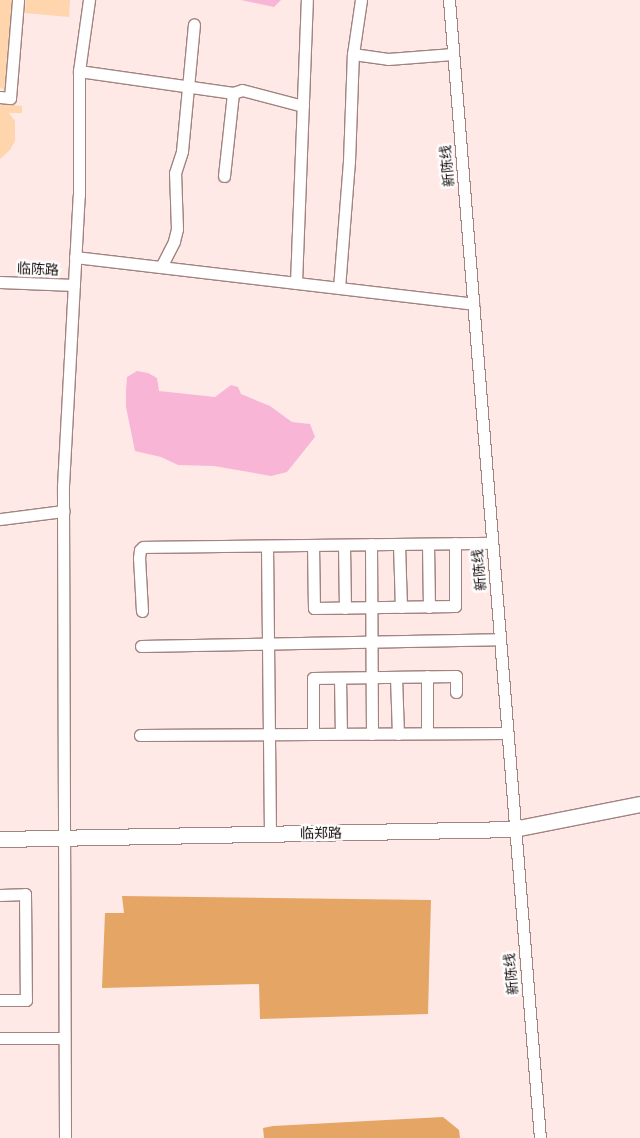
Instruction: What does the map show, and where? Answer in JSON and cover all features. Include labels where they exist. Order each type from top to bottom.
[{"type":"main road","name":"临郑路","points":[[0,839],[514,829],[640,804]]},
{"type":"street","points":[[0,97],[10,98],[18,0]]},
{"type":"street","points":[[65,1138],[63,838],[64,511],[79,195],[79,71],[90,0]]},
{"type":"street","points":[[296,283],[306,0]]},
{"type":"street","points":[[339,288],[349,161],[353,54],[361,0]]},
{"type":"street","name":"新陈线","points":[[449,0],[540,1138]]},
{"type":"street","points":[[161,267],[174,241],[177,229],[176,173],[182,151],[194,25]]},
{"type":"street","points":[[353,54],[388,59],[453,54]]},
{"type":"street","points":[[79,71],[232,93],[242,90],[303,106]]},
{"type":"street","points":[[224,176],[232,93]]},
{"type":"street","points":[[75,257],[473,304]]},
{"type":"street","name":"临陈路","points":[[0,282],[74,285]]},
{"type":"street","points":[[0,519],[64,511]]},
{"type":"street","points":[[142,611],[139,558],[140,550],[143,548],[492,543]]},
{"type":"street","points":[[371,544],[372,734]]},
{"type":"street","points":[[400,544],[401,607]]},
{"type":"street","points":[[428,544],[429,607]]},
{"type":"street","points":[[313,545],[314,608],[345,608],[456,606],[455,544]]},
{"type":"street","points":[[344,545],[345,608]]},
{"type":"street","points":[[267,546],[270,834]]},
{"type":"street","points":[[140,646],[499,639]]},
{"type":"street","points":[[427,676],[427,733]]},
{"type":"street","points":[[313,734],[313,678],[456,676],[456,692]]},
{"type":"street","points":[[396,677],[398,734]]},
{"type":"street","points":[[340,678],[341,733]]},
{"type":"street","points":[[140,734],[507,733]]},
{"type":"street","points":[[0,895],[25,894],[26,991],[26,1000],[0,1000]]},
{"type":"street","points":[[0,1038],[64,1038]]},
{"type":"shaded area","points":[[0,0],[14,0],[7,87],[4,89],[0,88]]},
{"type":"shaded area","points":[[26,0],[70,0],[69,17],[25,13]]},
{"type":"shaded area","points":[[241,0],[281,0],[274,7]]},
{"type":"shaded area","points":[[0,104],[22,106],[22,113],[9,113],[15,121],[15,141],[10,150],[0,159]]},
{"type":"shaded area","points":[[137,371],[148,373],[157,378],[159,391],[215,397],[231,385],[238,387],[241,394],[270,406],[292,422],[310,424],[315,437],[287,472],[271,476],[214,466],[178,465],[161,457],[135,451],[126,407],[126,391],[127,377]]},
{"type":"shaded area","points":[[122,896],[431,900],[428,1014],[260,1019],[259,984],[102,988],[105,913],[124,913]]},
{"type":"shaded area","points":[[443,1117],[459,1130],[460,1138],[264,1138],[263,1128],[273,1126]]}]
